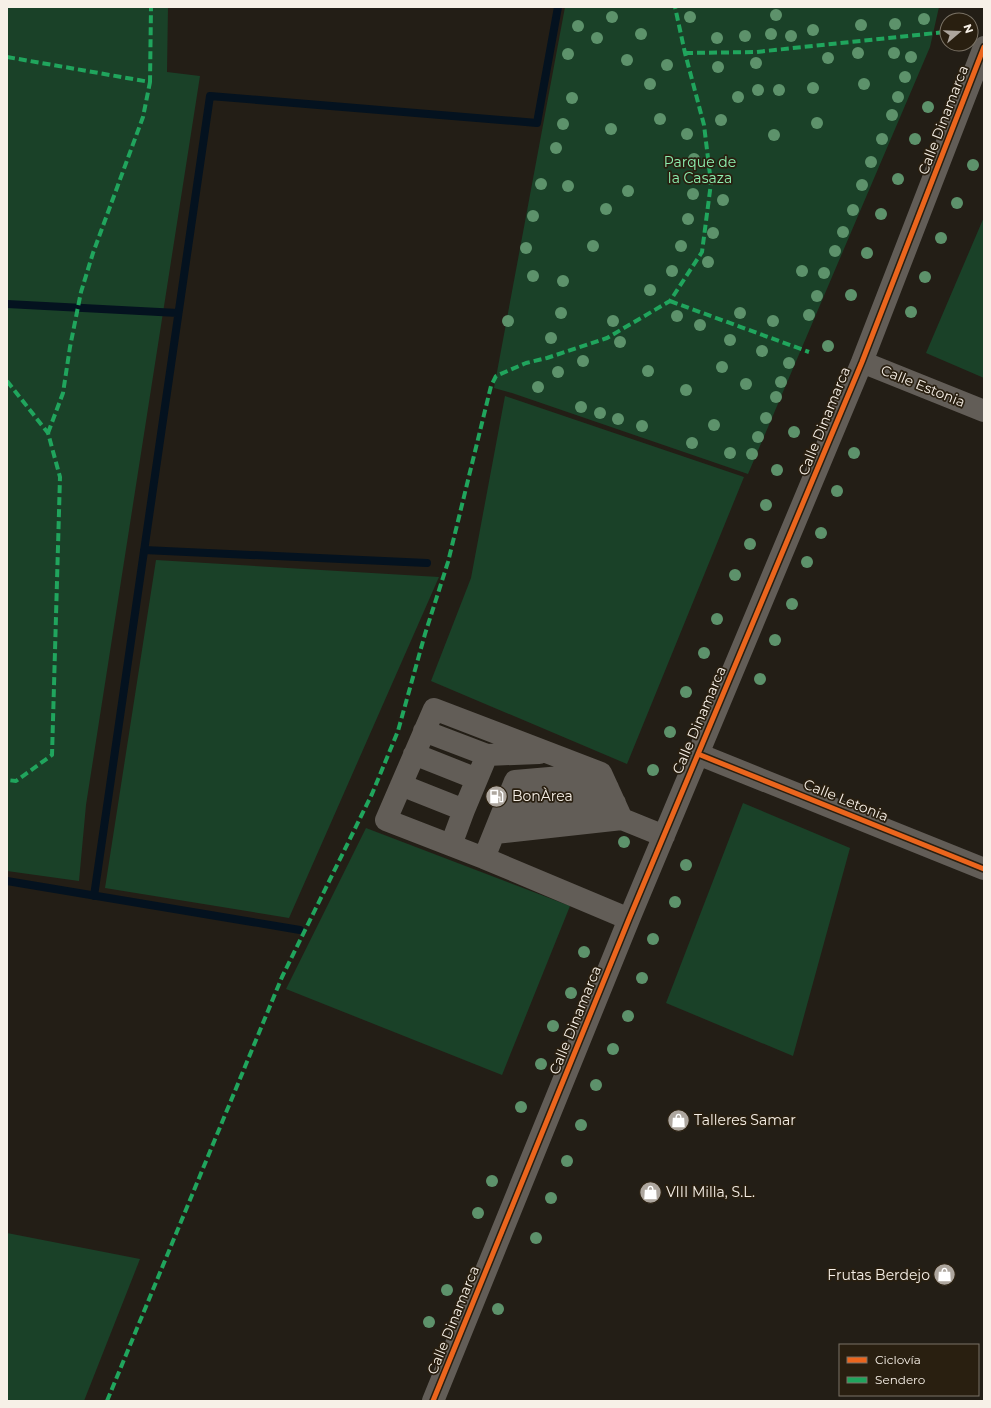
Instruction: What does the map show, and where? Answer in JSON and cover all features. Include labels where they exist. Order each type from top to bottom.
[{"type":"street","name":"Calle Dinamarca","points":[[433,1401],[629,919],[862,362],[984,47]]},
{"type":"street","name":"Calle Estonia","points":[[862,362],[984,410]]},
{"type":"street","points":[[629,919],[484,858],[386,820],[434,709],[546,752],[611,796],[664,836]]},
{"type":"street","points":[[424,731],[487,755],[546,752]]},
{"type":"street","points":[[414,754],[478,779]]},
{"type":"street","name":"Calle Letonia","points":[[698,754],[984,869]]},
{"type":"street","points":[[451,845],[487,755]]},
{"type":"street","points":[[401,785],[464,810]]},
{"type":"street","points":[[502,816],[611,796]]},
{"type":"street","points":[[502,816],[611,796]]},
{"type":"street","points":[[484,858],[502,816]]},
{"type":"green space","points":[[7,7],[168,7],[167,72],[200,76],[86,805],[79,881],[7,871]]},
{"type":"green space","name":"Parque de la Casaza","points":[[565,7],[939,7],[930,47],[748,474],[494,388]]},
{"type":"green space","points":[[984,217],[984,378],[926,353]]},
{"type":"green space","points":[[505,396],[744,477],[627,764],[431,681],[471,578]]},
{"type":"green space","points":[[156,560],[439,577],[289,918],[105,888]]},
{"type":"green space","points":[[743,803],[850,848],[793,1056],[666,1003]]},
{"type":"green space","points":[[366,828],[570,906],[502,1075],[286,989]]},
{"type":"green space","points":[[7,1233],[140,1259],[84,1401],[7,1401]]},
{"type":"waterway","points":[[94,896],[210,96],[537,123],[558,7]]},
{"type":"waterway","points":[[7,304],[178,313]]},
{"type":"waterway","points":[[144,550],[427,563]]},
{"type":"waterway","points":[[7,881],[300,930]]},
{"type":"marked path","points":[[7,57],[150,82],[151,7]]},
{"type":"marked path","points":[[107,1401],[282,977],[372,794],[398,731],[425,634],[448,562],[491,386],[496,376],[526,363],[547,358],[607,338],[670,301],[702,252],[711,183],[704,125],[685,53],[675,7]]},
{"type":"marked path","points":[[685,53],[756,52],[939,33]]},
{"type":"marked path","points":[[48,433],[63,393],[81,292],[93,253],[143,117],[150,82]]},
{"type":"marked path","points":[[670,301],[809,352]]},
{"type":"marked path","points":[[7,381],[48,433],[60,477],[52,755],[16,781],[7,780]]},
{"type":"cycle path","points":[[433,1401],[629,919],[862,362],[984,47]]},
{"type":"cycle path","points":[[698,754],[984,869]]},
{"type":"place","name":"BonÀrea","points":[[497,796]]},
{"type":"place","name":"Talleres Samar","points":[[679,1120]]},
{"type":"place","name":"VIII Milla, S.L.","points":[[650,1192]]},
{"type":"place","name":"Frutas Berdejo","points":[[945,1275]]}]
